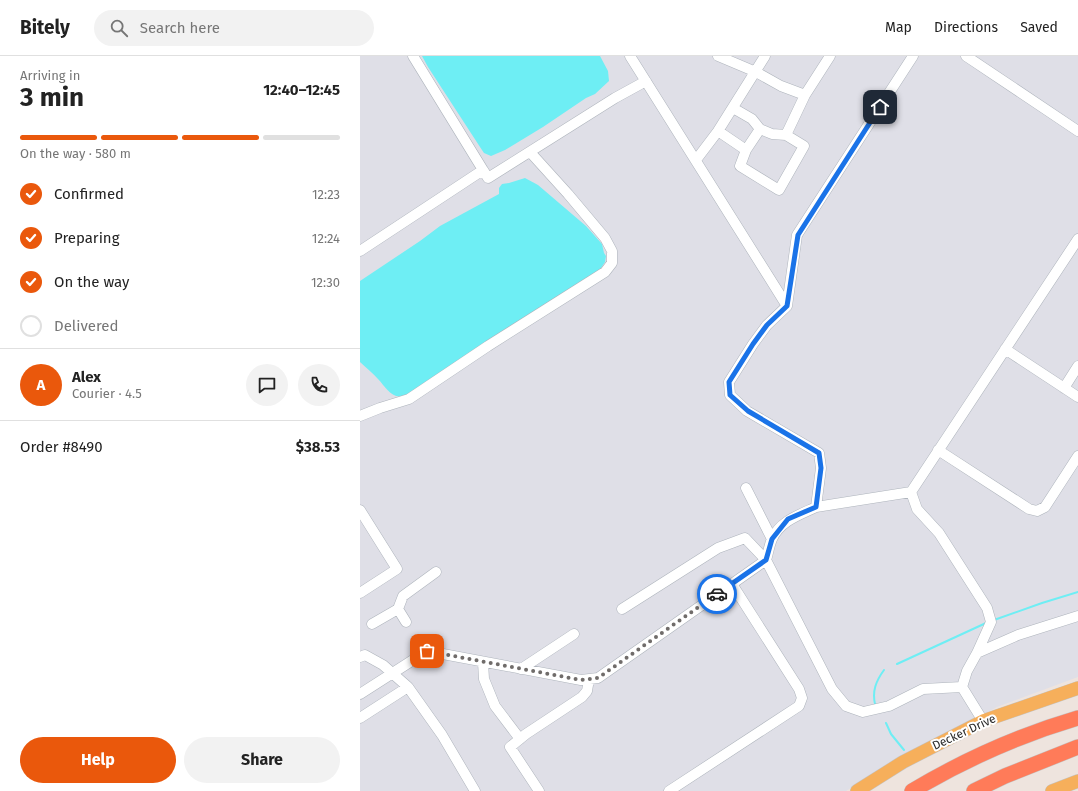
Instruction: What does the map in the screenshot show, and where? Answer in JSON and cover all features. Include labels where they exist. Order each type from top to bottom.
[{"type":"highway","points":[[912,791],[944,772],[994,749],[1078,718]]},
{"type":"highway","points":[[974,791],[1004,776],[1078,747]]},
{"type":"main road","name":"Decker Drive","points":[[856,791],[903,762],[983,721],[1078,688]]},
{"type":"main road","points":[[1052,791],[1078,781]]},
{"type":"lane","points":[[413,56],[488,178],[615,98],[646,81]]},
{"type":"lane","points":[[630,56],[787,306]]},
{"type":"lane","points":[[718,56],[756,72],[781,86],[805,95]]},
{"type":"lane","points":[[696,160],[734,108],[765,56]]},
{"type":"lane","points":[[786,135],[805,95],[830,56]]},
{"type":"lane","points":[[816,507],[821,468],[819,453],[748,411],[730,395],[729,382],[767,325],[787,306],[798,235],[913,56]]},
{"type":"lane","points":[[966,56],[1078,131]]},
{"type":"lane","points":[[734,108],[752,119],[760,129],[772,134],[786,135],[804,146],[779,190],[740,166],[746,150],[760,129]]},
{"type":"lane","points":[[718,131],[746,150]]},
{"type":"lane","points":[[360,416],[409,399],[488,346],[605,272],[612,263],[612,251],[605,238],[530,152]]},
{"type":"lane","points":[[360,251],[483,170]]},
{"type":"lane","points":[[360,694],[427,651],[581,680],[598,678],[766,560],[772,539],[788,519],[816,507],[911,492],[1078,239]]},
{"type":"lane","points":[[1005,349],[1078,398]]},
{"type":"lane","points":[[1064,388],[1078,366]]},
{"type":"lane","points":[[938,450],[1029,509],[1037,511],[1045,507],[1078,456]]},
{"type":"lane","points":[[746,488],[772,539]]},
{"type":"lane","points":[[911,492],[917,508],[938,533],[987,608],[990,622],[977,653],[967,671],[962,687],[983,721]]},
{"type":"lane","points":[[360,510],[397,569],[360,593]]},
{"type":"lane","points":[[622,609],[718,548],[745,538],[766,560],[832,689],[846,706],[863,712],[889,706],[922,689],[962,687]]},
{"type":"lane","points":[[372,624],[398,609],[403,596],[436,572]]},
{"type":"lane","points":[[668,791],[799,706],[802,698],[799,689],[732,584]]},
{"type":"lane","points":[[398,609],[406,622]]},
{"type":"lane","points":[[977,653],[1018,635],[1078,616]]},
{"type":"lane","points":[[520,669],[574,634]]},
{"type":"lane","points":[[360,657],[365,655],[383,665],[408,687],[442,735],[475,791]]},
{"type":"lane","points":[[483,662],[484,679],[495,706],[520,739]]},
{"type":"lane","points":[[539,791],[510,747],[582,698],[587,691],[589,679]]},
{"type":"lane","points":[[360,718],[408,687]]},
{"type":"shaded area","points":[[360,56],[1078,56],[1078,677],[997,707],[846,791],[360,791]]},
{"type":"water","points":[[422,56],[600,56],[608,71],[609,81],[595,94],[586,98],[505,150],[491,156],[484,153]]},
{"type":"water","points":[[525,178],[538,185],[586,226],[602,244],[606,256],[605,262],[599,271],[411,392],[405,395],[395,396],[360,362],[360,281],[440,226],[499,194],[499,188],[502,184]]},
{"type":"waterway","points":[[994,620],[1078,592]]},
{"type":"waterway","points":[[897,664],[986,623]]},
{"type":"waterway","points":[[875,704],[875,686],[884,670]]},
{"type":"waterway","points":[[886,723],[891,734],[904,750]]},
{"type":"way so far","points":[[427,651],[581,680],[598,678],[717,594]]},
{"type":"route","points":[[717,594],[766,560],[772,539],[788,519],[816,507],[821,468],[819,453],[748,411],[730,395],[729,382],[767,325],[787,306],[798,235],[880,107]]}]
